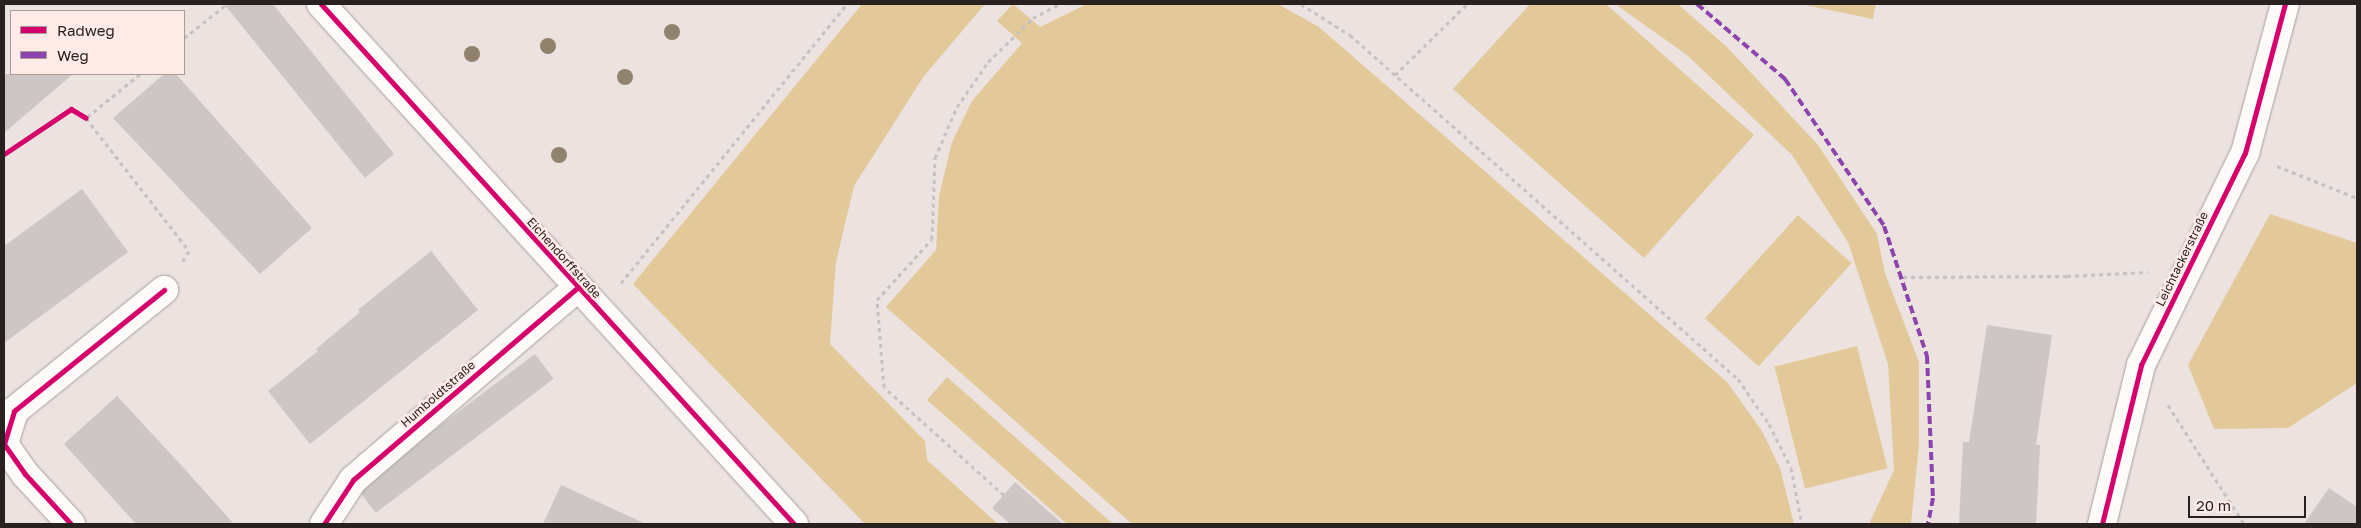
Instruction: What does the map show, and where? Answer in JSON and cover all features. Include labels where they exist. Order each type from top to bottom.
[{"type":"street","name":"Eichendorffstraße","points":[[322,4],[577,288],[794,524]]},
{"type":"street","name":"Leichtackerstraße","points":[[2102,524],[2141,365],[2244,153],[2285,4]]},
{"type":"street","name":"Humboldtstraße","points":[[324,524],[352,480],[577,288]]},
{"type":"street","points":[[71,524],[25,474],[4,444],[14,411],[164,290]]},
{"type":"path","points":[[185,37],[227,4]]},
{"type":"path","points":[[599,311],[847,4]]},
{"type":"path","points":[[1004,495],[884,387],[877,300],[932,239],[935,158],[957,107],[988,62],[1033,18],[1059,4]]},
{"type":"path","points":[[1301,4],[1350,35],[1738,379],[1769,424],[1791,468],[1802,524]]},
{"type":"path","points":[[1395,75],[1467,4]]},
{"type":"path","points":[[139,75],[86,118],[189,251],[164,290]]},
{"type":"path","points":[[2244,153],[2357,198]]},
{"type":"path","points":[[1903,277],[2067,276],[2188,270]]},
{"type":"path","points":[[2141,365],[2209,466],[2244,524]]},
{"type":"shaded area","points":[[862,4],[985,4],[924,76],[854,186],[836,262],[830,344],[925,441],[927,460],[998,524],[865,524],[633,284]]},
{"type":"shaded area","points":[[1013,4],[1040,27],[1087,4],[1278,4],[1319,27],[1727,382],[1762,431],[1780,468],[1794,524],[1132,524],[886,307],[936,250],[939,196],[952,142],[972,101],[1022,43],[997,21]]},
{"type":"shaded area","points":[[1530,4],[1606,4],[1754,135],[1644,258],[1453,89]]},
{"type":"shaded area","points":[[1615,4],[1678,4],[1727,47],[1818,145],[1877,234],[1885,273],[1919,362],[1919,445],[1911,524],[1869,524],[1894,470],[1888,364],[1848,242],[1792,155],[1687,55]]},
{"type":"shaded area","points":[[1800,4],[1876,4],[1873,19]]},
{"type":"shaded area","points":[[2270,214],[2357,243],[2357,383],[2288,428],[2214,429],[2188,365]]},
{"type":"shaded area","points":[[1798,215],[1852,263],[1758,366],[1705,318]]},
{"type":"shaded area","points":[[1857,346],[1887,468],[1805,489],[1775,367]]},
{"type":"shaded area","points":[[947,377],[1113,524],[1067,524],[927,400]]},
{"type":"building","points":[[224,4],[273,4],[394,154],[365,178]]},
{"type":"building","points":[[4,74],[72,75],[4,133]]},
{"type":"building","points":[[163,75],[177,75],[312,228],[260,274],[113,118]]},
{"type":"building","points":[[82,189],[128,252],[4,343],[4,246]]},
{"type":"building","points":[[431,251],[478,310],[310,444],[268,391],[318,351],[316,349],[360,312],[358,310]]},
{"type":"building","points":[[1987,325],[2052,335],[2036,445],[2040,445],[2036,524],[1959,524],[1963,442],[1969,442]]},
{"type":"building","points":[[535,354],[554,379],[376,513],[357,488]]},
{"type":"building","points":[[117,396],[234,524],[136,524],[64,444]]},
{"type":"building","points":[[1015,482],[1063,524],[1010,524],[992,508]]},
{"type":"building","points":[[561,485],[646,524],[543,524]]},
{"type":"building","points":[[2329,488],[2357,507],[2357,524],[2304,524]]},
{"type":"marked path","points":[[1697,4],[1785,79],[1884,226],[1927,356],[1933,498],[1928,524]]},
{"type":"cycle path","points":[[321,4],[794,524]]},
{"type":"cycle path","points":[[2102,524],[2141,365],[2245,153],[2285,4]]},
{"type":"cycle path","points":[[4,154],[71,109],[86,118]]},
{"type":"cycle path","points":[[324,524],[353,480],[577,288]]},
{"type":"cycle path","points":[[71,524],[25,474],[4,444],[14,411],[164,290]]}]
